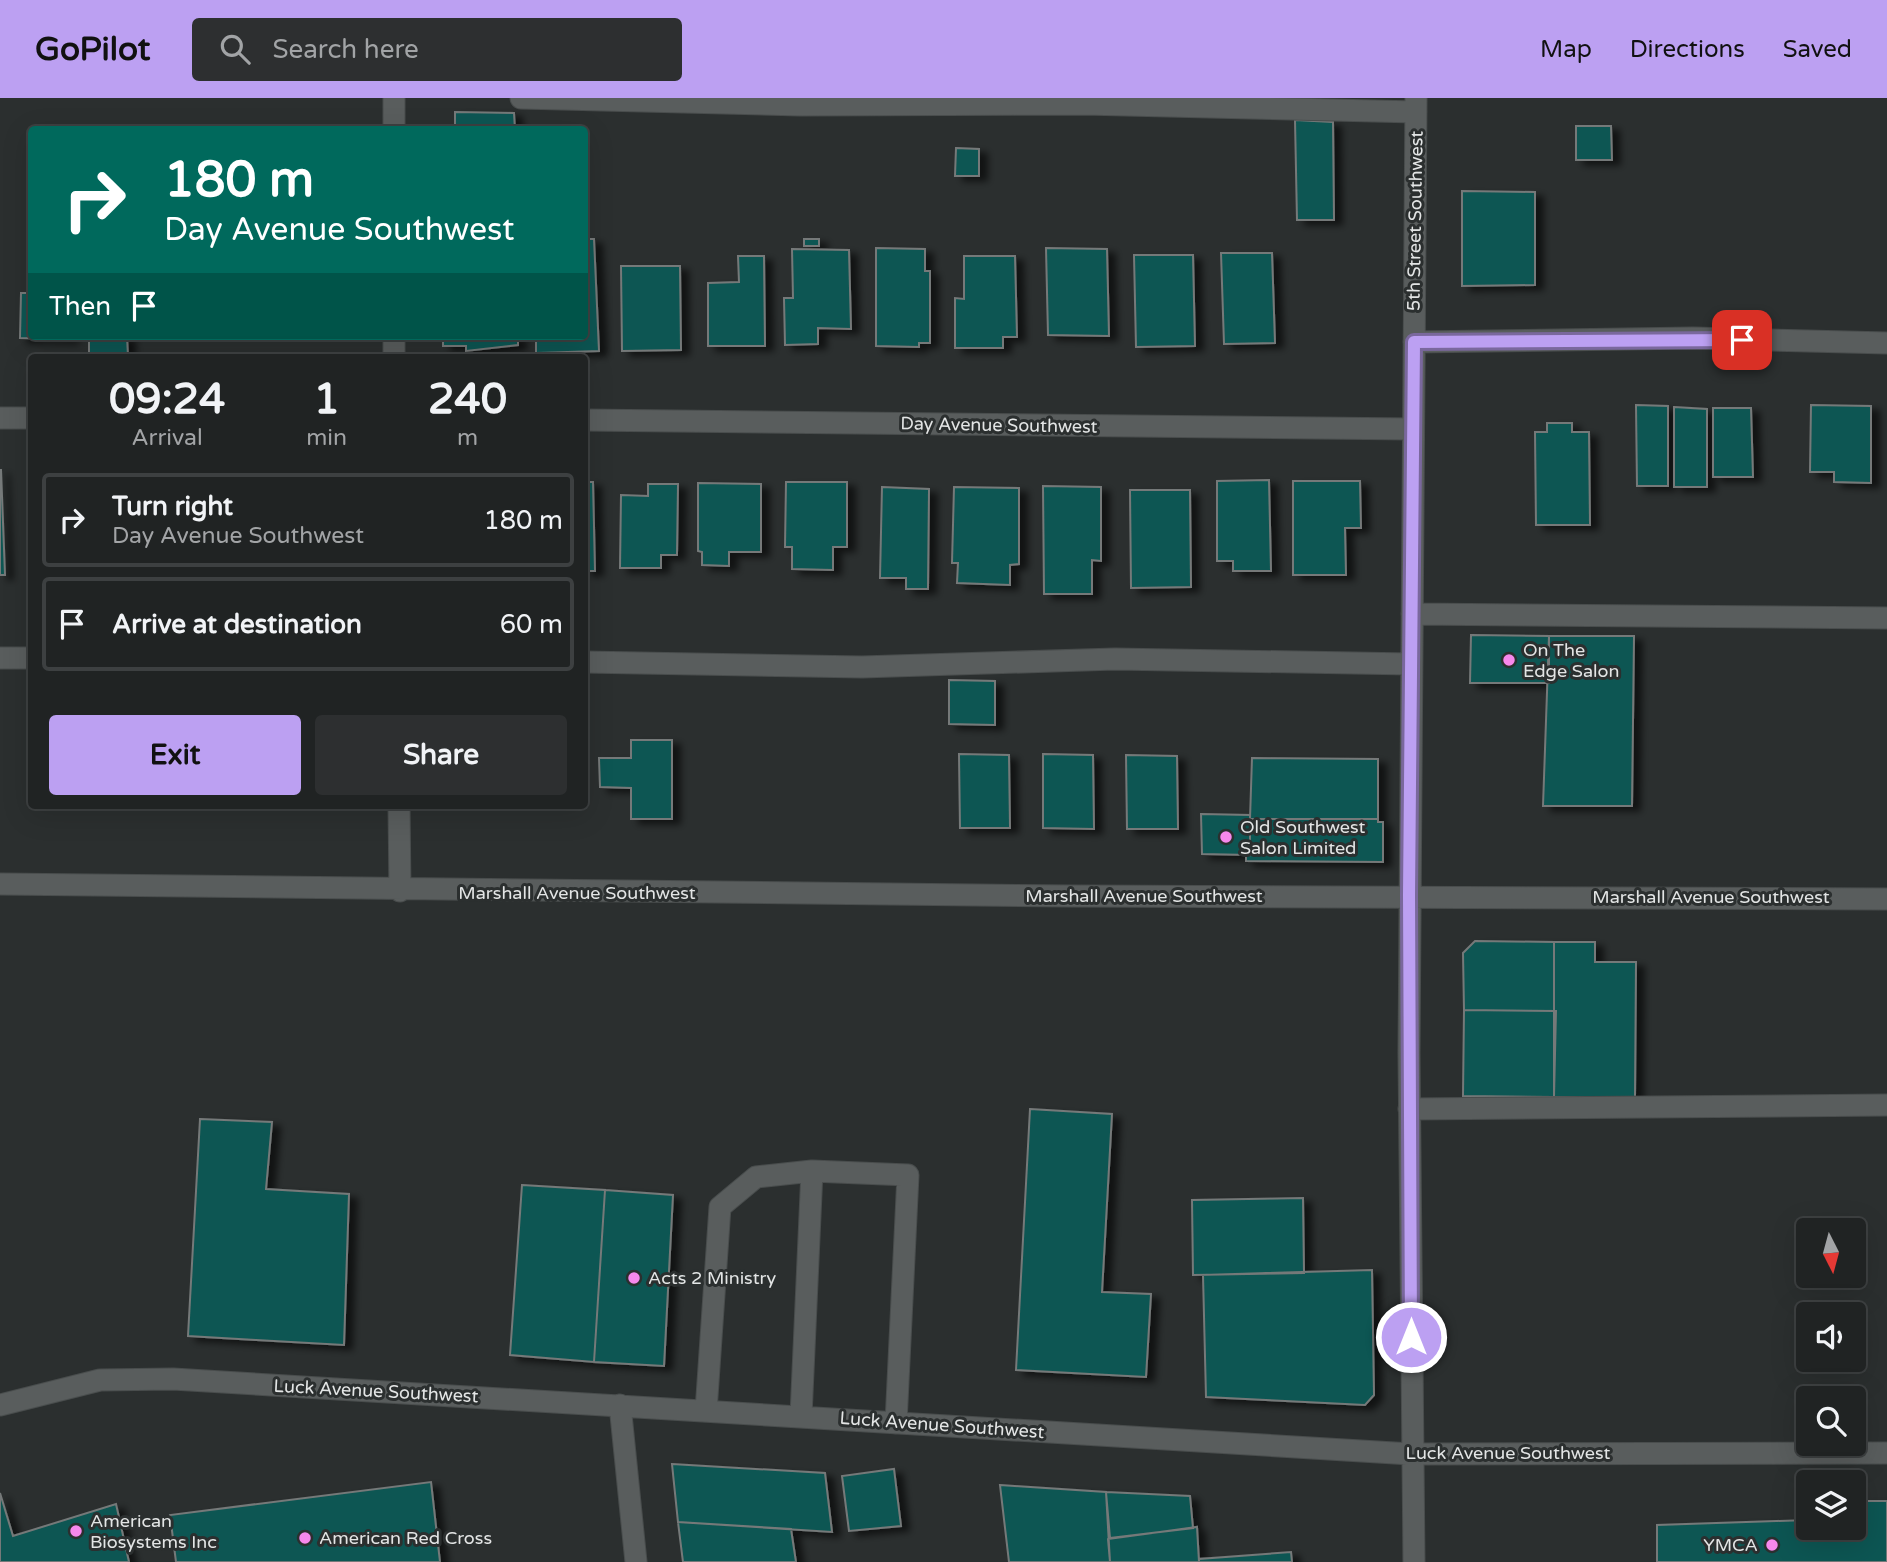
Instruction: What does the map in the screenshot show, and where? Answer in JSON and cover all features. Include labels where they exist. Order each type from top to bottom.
[{"type":"street","points":[[394,98],[394,126]]},
{"type":"street","points":[[521,98],[800,105],[1416,105]]},
{"type":"street","name":"5th Street Southwest","points":[[1414,1562],[1411,1454],[1409,895],[1416,105]]},
{"type":"street","points":[[1414,342],[1693,338],[1887,343]]},
{"type":"street","points":[[0,418],[28,418]]},
{"type":"street","name":"Day Avenue Southwest","points":[[588,420],[1413,429]]},
{"type":"street","points":[[1412,614],[1887,618]]},
{"type":"street","points":[[0,658],[28,658]]},
{"type":"street","points":[[588,662],[862,667],[1115,659],[1411,664]]},
{"type":"street","points":[[399,809],[400,891]]},
{"type":"street","name":"Marshall Avenue Southwest","points":[[0,884],[400,891],[1071,897],[1409,895],[1887,899]]},
{"type":"street","points":[[1409,1109],[1887,1105]]},
{"type":"street","points":[[801,1416],[812,1171]]},
{"type":"street","points":[[706,1411],[720,1208],[756,1177],[812,1171],[908,1175],[896,1423]]},
{"type":"street","name":"Luck Avenue Southwest","points":[[0,1405],[100,1380],[173,1380],[1411,1454],[1887,1453]]},
{"type":"street","points":[[620,1405],[636,1562]]},
{"type":"building","points":[[455,112],[514,113],[515,126],[455,126]]},
{"type":"building","points":[[1295,120],[1333,122],[1334,220],[1297,220]]},
{"type":"building","points":[[1576,126],[1611,126],[1612,160],[1576,160]]},
{"type":"building","points":[[956,148],[979,149],[979,176],[955,176]]},
{"type":"building","points":[[1462,191],[1535,192],[1535,285],[1462,286]]},
{"type":"building","points":[[588,239],[594,239],[599,351],[536,353],[536,340],[588,340]]},
{"type":"building","points":[[804,239],[819,239],[819,246],[804,246]]},
{"type":"building","points":[[876,248],[925,249],[925,271],[930,271],[930,343],[919,343],[919,347],[876,346]]},
{"type":"building","points":[[1046,248],[1107,249],[1109,336],[1048,335]]},
{"type":"building","points":[[792,249],[849,250],[851,329],[818,328],[818,344],[785,345],[784,298],[793,298]]},
{"type":"building","points":[[1221,253],[1272,253],[1275,343],[1224,344]]},
{"type":"building","points":[[1134,255],[1193,255],[1195,346],[1136,347]]},
{"type":"building","points":[[738,256],[764,256],[765,346],[708,346],[708,283],[739,282]]},
{"type":"building","points":[[964,256],[1015,256],[1017,337],[1003,337],[1003,348],[955,348],[955,298],[964,299]]},
{"type":"building","points":[[621,266],[680,266],[681,350],[622,351]]},
{"type":"building","points":[[21,293],[28,293],[28,338],[20,338]]},
{"type":"building","points":[[89,340],[127,340],[128,354],[89,354]]},
{"type":"building","points":[[443,340],[518,340],[518,345],[466,351],[466,346],[443,346]]},
{"type":"building","points":[[1636,405],[1668,406],[1668,486],[1637,486]]},
{"type":"building","points":[[1811,405],[1871,406],[1871,483],[1834,482],[1834,472],[1810,472]]},
{"type":"building","points":[[1674,407],[1707,409],[1707,487],[1674,487]]},
{"type":"building","points":[[1713,408],[1751,408],[1753,477],[1713,477]]},
{"type":"building","points":[[1547,423],[1572,423],[1572,432],[1589,432],[1590,525],[1536,525],[1535,432],[1547,432]]},
{"type":"building","points":[[1,470],[5,575],[0,575]]},
{"type":"building","points":[[1269,480],[1271,571],[1233,571],[1233,561],[1217,561],[1217,481]]},
{"type":"building","points":[[1293,481],[1360,481],[1361,528],[1345,528],[1346,575],[1293,575]]},
{"type":"building","points":[[588,482],[593,482],[595,571],[588,571]]},
{"type":"building","points":[[786,482],[847,482],[847,547],[833,547],[833,570],[792,569],[792,547],[785,547]]},
{"type":"building","points":[[698,483],[761,484],[761,552],[729,552],[729,566],[702,565],[702,552],[698,551]]},
{"type":"building","points":[[648,484],[678,484],[677,555],[661,555],[661,568],[620,568],[621,495],[648,496]]},
{"type":"building","points":[[1043,486],[1101,487],[1101,561],[1092,560],[1092,594],[1044,594]]},
{"type":"building","points":[[882,487],[929,489],[928,589],[906,589],[906,578],[880,578]]},
{"type":"building","points":[[954,487],[1019,488],[1019,564],[1010,565],[1010,585],[957,583],[958,563],[952,563]]},
{"type":"building","points":[[1130,490],[1190,490],[1191,587],[1131,588]]},
{"type":"building","name":"On The Edge Salon","points":[[1471,635],[1549,636],[1549,683],[1470,683]]},
{"type":"building","points":[[1549,636],[1634,636],[1632,806],[1543,806]]},
{"type":"building","points":[[949,680],[995,681],[995,725],[949,724]]},
{"type":"building","points":[[631,740],[672,740],[672,819],[631,819],[631,788],[600,787],[599,758],[631,758]]},
{"type":"building","points":[[959,754],[1009,755],[1010,828],[960,828]]},
{"type":"building","points":[[1043,754],[1093,755],[1094,829],[1043,828]]},
{"type":"building","points":[[1126,755],[1177,756],[1178,829],[1127,829]]},
{"type":"building","points":[[1252,758],[1378,759],[1378,819],[1250,819]]},
{"type":"building","name":"Old Southwest Salon Limited","points":[[1201,814],[1250,815],[1250,855],[1202,854]]},
{"type":"building","points":[[1250,819],[1378,819],[1378,822],[1383,822],[1383,862],[1246,861],[1246,854],[1250,855]]},
{"type":"building","points":[[1475,941],[1554,942],[1554,1011],[1464,1010],[1463,953]]},
{"type":"building","points":[[1554,942],[1595,942],[1595,962],[1636,962],[1635,1097],[1554,1097]]},
{"type":"building","points":[[1464,1010],[1556,1011],[1554,1097],[1463,1096]]},
{"type":"building","points":[[1030,1109],[1112,1114],[1102,1292],[1151,1294],[1146,1377],[1016,1370]]},
{"type":"building","points":[[200,1119],[272,1122],[266,1189],[349,1194],[344,1345],[188,1336]]},
{"type":"building","points":[[522,1185],[605,1190],[594,1362],[510,1355]]},
{"type":"building","name":"Acts 2 Ministry","points":[[605,1190],[673,1195],[664,1366],[594,1362]]},
{"type":"building","points":[[1303,1198],[1304,1273],[1193,1275],[1192,1200]]},
{"type":"building","points":[[1372,1270],[1374,1395],[1365,1405],[1206,1397],[1203,1275]]},
{"type":"building","points":[[672,1464],[825,1473],[832,1532],[678,1522]]},
{"type":"building","points":[[894,1469],[901,1526],[849,1531],[842,1476]]},
{"type":"building","name":"American Red Cross","points":[[431,1482],[440,1562],[176,1562],[170,1515]]},
{"type":"building","points":[[1000,1485],[1106,1492],[1110,1562],[1009,1562]]},
{"type":"building","points":[[1106,1492],[1190,1496],[1193,1528],[1110,1538]]},
{"type":"building","name":"American Biosystems Inc","points":[[0,1493],[13,1536],[116,1504],[129,1562],[0,1562]]},
{"type":"building","name":"YMCA","points":[[1866,1501],[1887,1501],[1887,1562],[1657,1562],[1657,1525],[1796,1520],[1796,1540],[1866,1540]]},
{"type":"building","points":[[678,1522],[791,1529],[796,1562],[683,1562]]},
{"type":"building","points":[[1197,1527],[1199,1562],[1110,1562],[1108,1539]]},
{"type":"building","points":[[1291,1552],[1292,1562],[1199,1562],[1199,1559]]},
{"type":"place","name":"On The Edge Salon","points":[[1509,660]]},
{"type":"place","name":"Old Southwest Salon Limited","points":[[1226,837]]},
{"type":"place","name":"Acts 2 Ministry","points":[[634,1278]]},
{"type":"place","name":"American Biosystems Inc","points":[[76,1531]]},
{"type":"place","name":"American Red Cross","points":[[305,1538]]},
{"type":"place","name":"YMCA","points":[[1772,1545]]},
{"type":"route","points":[[1411,1337],[1409,895],[1414,342],[1693,338],[1742,340]]}]
